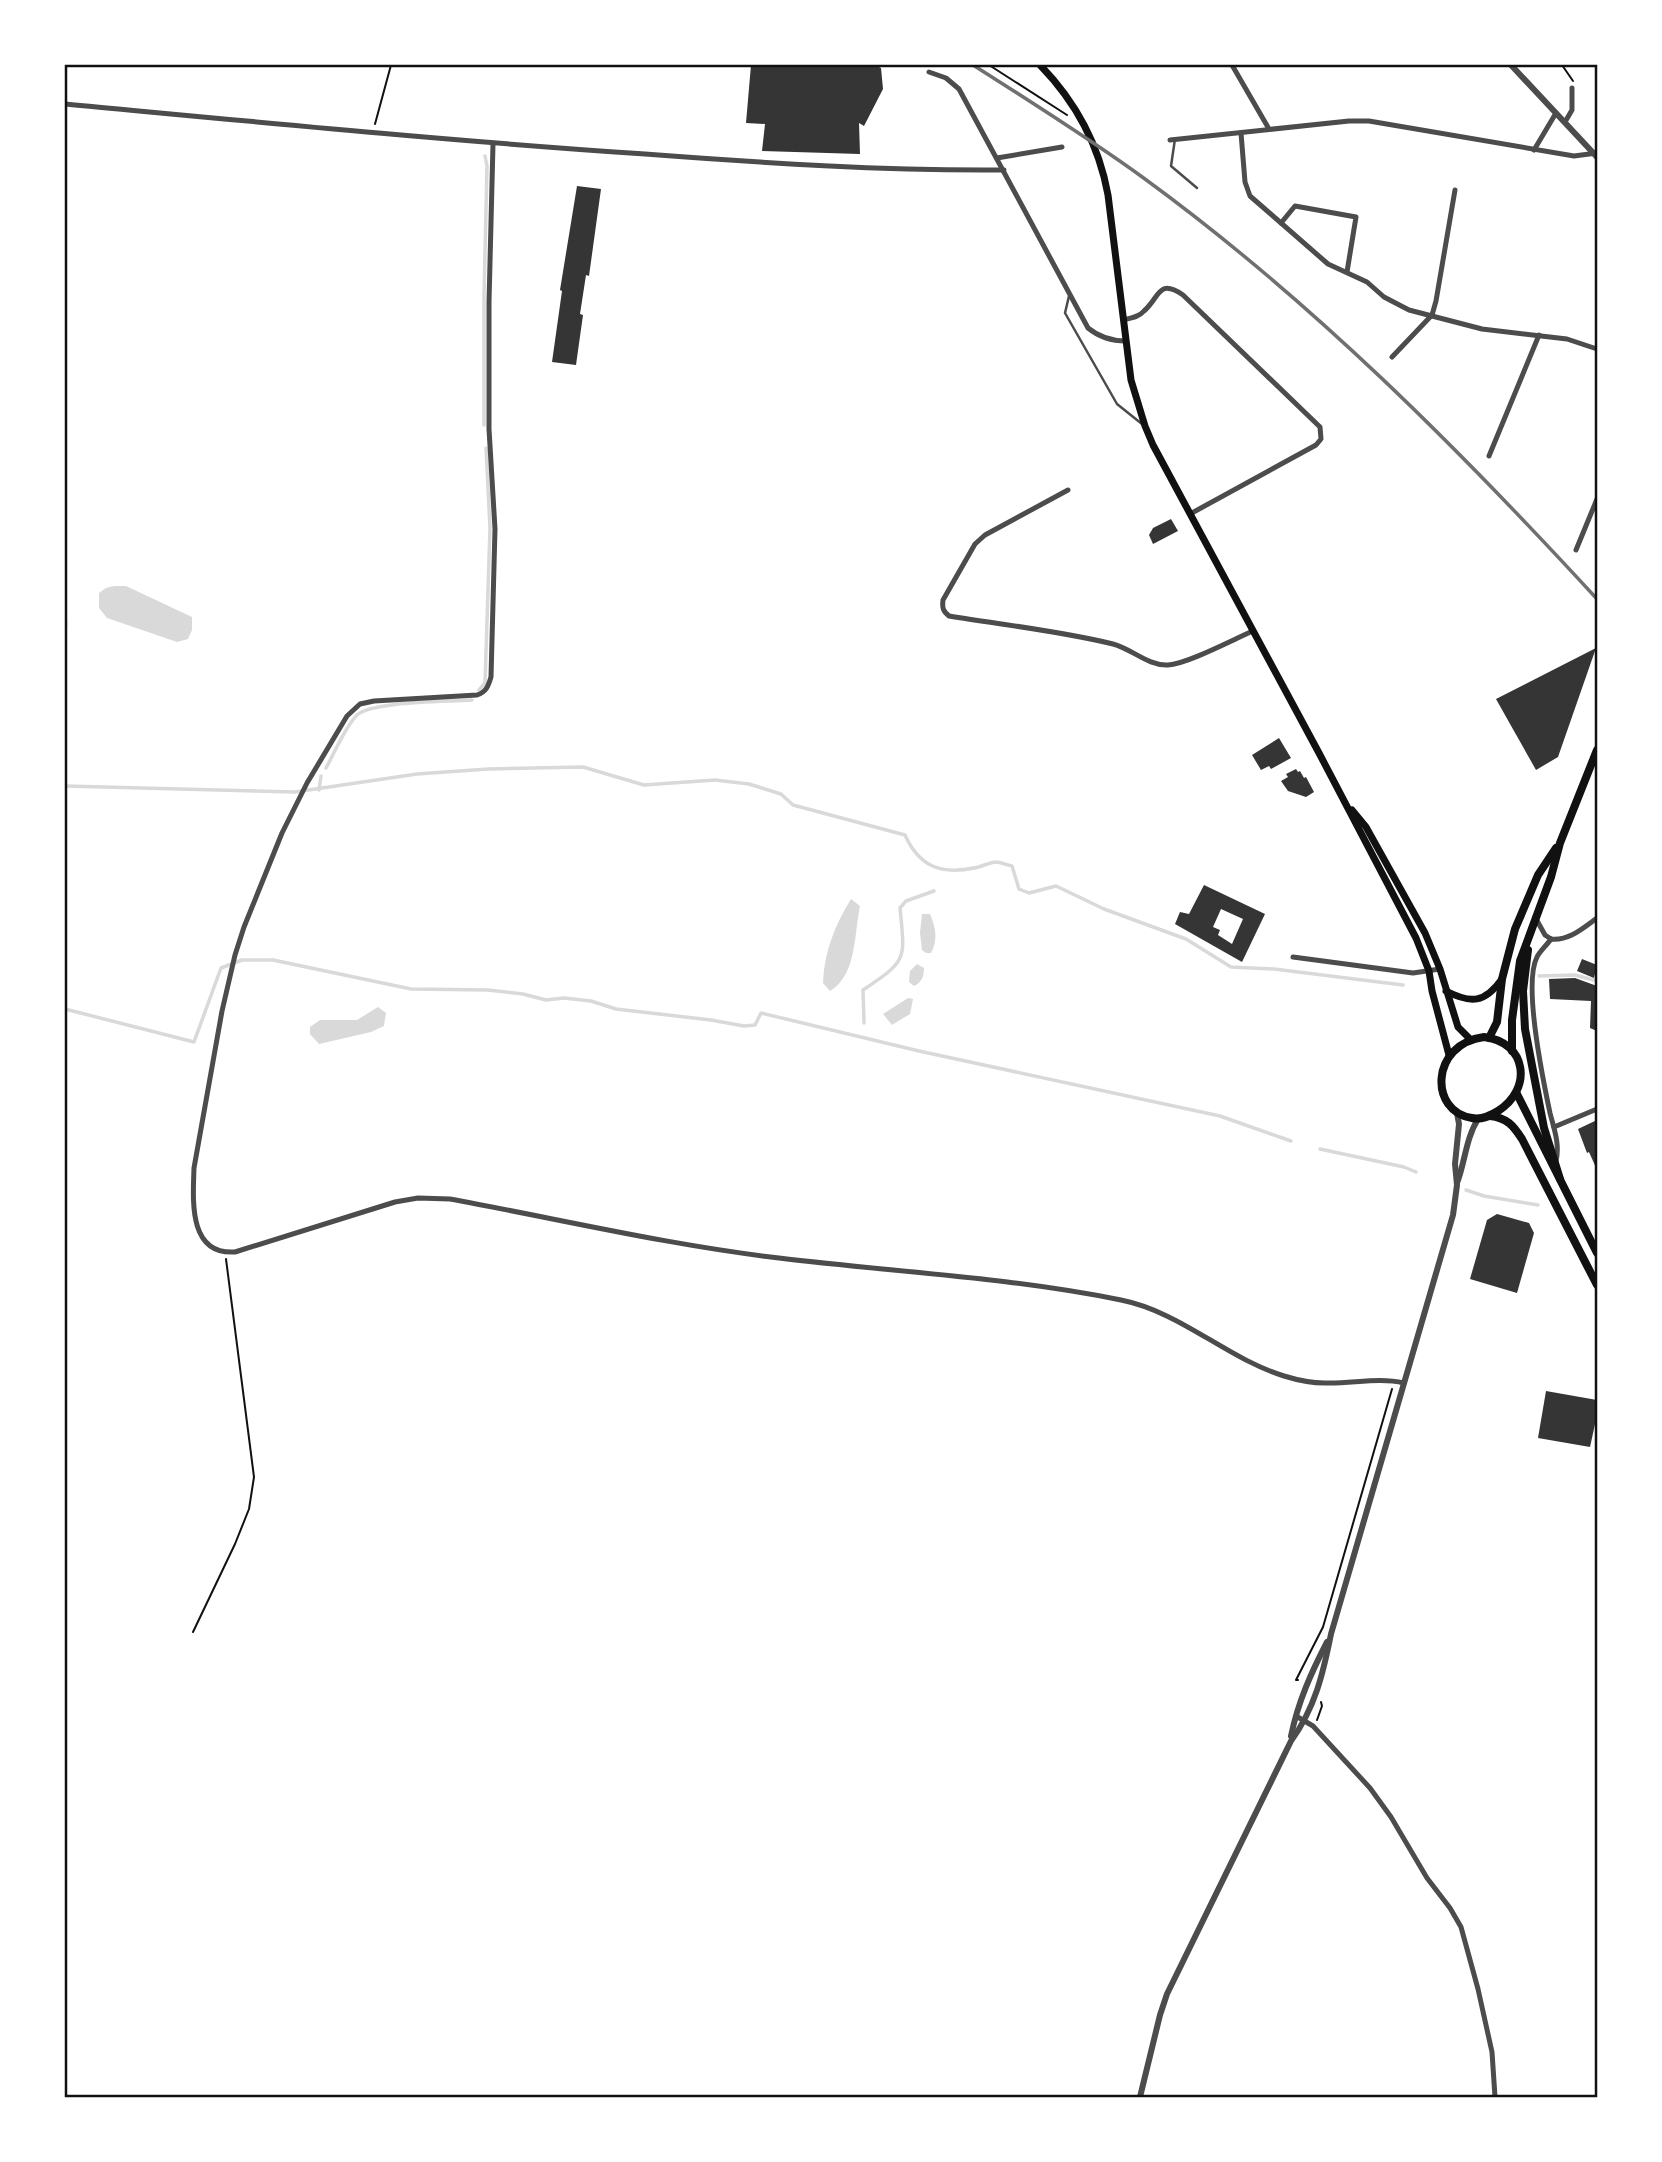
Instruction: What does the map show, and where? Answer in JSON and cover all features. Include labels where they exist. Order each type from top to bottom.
[{"type":"main road","points":[[1040,65],[1067,97],[1088,133],[1103,172],[1131,380],[1145,426],[1416,938],[1429,971],[1449,1055]]},
{"type":"main road","points":[[1512,1052],[1512,1020],[1520,961],[1551,877],[1560,843],[1597,750]]},
{"type":"main road","points":[[1345,801],[1376,843],[1425,933],[1440,969],[1458,1027],[1471,1040]]},
{"type":"main road","points":[[1489,1038],[1497,1022],[1508,950],[1522,910],[1538,875],[1560,843]]},
{"type":"main road","points":[[1528,940],[1523,991],[1525,1030],[1544,1128],[1560,1179]]},
{"type":"main road","points":[[1446,991],[1464,999],[1475,1000],[1493,992],[1503,979]]},
{"type":"main road","points":[[1489,1038],[1499,1041],[1512,1052],[1521,1068],[1517,1094],[1502,1109],[1490,1116],[1478,1119],[1457,1112],[1448,1102],[1441,1075],[1449,1055],[1458,1046],[1471,1040],[1489,1038]]},
{"type":"main road","points":[[1517,1094],[1597,1253]]},
{"type":"main road","points":[[1490,1116],[1512,1124],[1522,1139],[1597,1284]]},
{"type":"street","points":[[1232,65],[1269,129]]},
{"type":"street","points":[[1511,65],[1596,154]]},
{"type":"street","points":[[929,72],[946,78],[960,89],[1088,328],[1095,334],[1115,341],[1126,341]]},
{"type":"street","points":[[1565,122],[1572,110],[1572,88]]},
{"type":"street","points":[[65,104],[493,144],[744,161],[1004,170]]},
{"type":"street","points":[[1534,150],[1556,113]]},
{"type":"street","points":[[1172,140],[1369,121],[1574,156],[1596,154]]},
{"type":"street","points":[[1241,133],[1245,182],[1250,196],[1328,264],[1367,282],[1394,304],[1409,310],[1453,323],[1567,339],[1597,349]]},
{"type":"street","points":[[493,144],[489,429],[495,529],[491,677],[484,692],[477,695],[360,704],[346,716],[299,798],[260,886],[235,955],[222,1011],[194,1168],[194,1204],[199,1233],[211,1248],[225,1253],[243,1250],[395,1202],[418,1198],[450,1199],[765,1256],[985,1279],[1122,1300],[1155,1310],[1239,1358],[1285,1376],[1324,1383],[1381,1380],[1404,1383]]},
{"type":"street","points":[[998,158],[1062,147]]},
{"type":"street","points":[[1392,358],[1432,315],[1455,190]]},
{"type":"street","points":[[1281,223],[1295,206],[1356,217],[1347,272]]},
{"type":"street","points":[[1124,320],[1143,313],[1162,290],[1173,289],[1183,295],[1320,427],[1321,439],[1316,445],[1190,514]]},
{"type":"street","points":[[1489,456],[1538,335]]},
{"type":"street","points":[[1068,489],[985,535],[975,544],[943,600],[944,612],[949,616],[1080,637],[1118,646],[1148,660],[1169,665],[1187,660],[1253,631]]},
{"type":"street","points":[[1576,550],[1597,499]]},
{"type":"street","points":[[1535,917],[1545,935],[1560,940],[1570,937],[1597,918]]},
{"type":"street","points":[[1551,939],[1537,957],[1531,993],[1554,1127],[1558,1154],[1556,1161]]},
{"type":"street","points":[[1293,957],[1413,973],[1440,969]]},
{"type":"street","points":[[1554,1127],[1597,1109]]},
{"type":"street","points":[[1457,1112],[1457,1185]]},
{"type":"street","points":[[1140,2097],[1167,1994],[1291,1741],[1313,1703],[1453,1215],[1457,1185],[1469,1138],[1478,1119]]},
{"type":"street","points":[[1291,1741],[1311,1671],[1331,1634]]},
{"type":"street","points":[[1296,1716],[1313,1726],[1370,1788],[1461,1927],[1492,2052],[1495,2097]]},
{"type":"lane","points":[[1172,140],[1171,166],[1197,188]]},
{"type":"lane","points":[[1070,292],[1065,313],[1117,404],[1145,426]]},
{"type":"path","points":[[373,131],[391,65]]},
{"type":"path","points":[[989,65],[1067,115]]},
{"type":"path","points":[[1562,65],[1572,76],[1572,88]]},
{"type":"path","points":[[193,1632],[249,1509],[254,1476],[225,1253]]},
{"type":"path","points":[[1296,1680],[1323,1627],[1395,1381]]},
{"type":"path","points":[[1313,1726],[1322,1706],[1319,1698]]},
{"type":"shaded area","points":[[114,586],[126,586],[192,617],[192,630],[188,639],[177,642],[107,618],[99,608],[99,593]]},
{"type":"shaded area","points":[[851,899],[860,906],[853,953],[845,975],[830,991],[823,983],[828,950],[835,929]]},
{"type":"shaded area","points":[[922,914],[930,914],[934,924],[935,939],[931,953],[922,950]]},
{"type":"shaded area","points":[[917,964],[924,968],[924,974],[921,981],[914,986],[909,982],[910,971]]},
{"type":"shaded area","points":[[908,998],[913,999],[910,1014],[892,1025],[883,1014]]},
{"type":"shaded area","points":[[378,1007],[386,1013],[384,1026],[371,1032],[319,1044],[310,1034],[310,1027],[320,1020],[357,1020]]},
{"type":"building","points":[[751,65],[875,65],[881,68],[883,89],[864,126],[859,123],[860,154],[762,151],[765,124],[746,123]]},
{"type":"building","points":[[577,186],[601,189],[589,276],[586,275],[580,314],[583,315],[576,365],[552,362],[560,290]]},
{"type":"building","points":[[1171,519],[1178,531],[1153,544],[1149,535],[1153,528]]},
{"type":"building","points":[[1596,648],[1558,757],[1536,770],[1496,699]]},
{"type":"building","points":[[1279,738],[1291,758],[1271,769],[1269,766],[1261,770],[1252,755]]},
{"type":"building","points":[[1296,769],[1306,777],[1314,792],[1306,797],[1288,791],[1281,781],[1288,777],[1286,774]]},
{"type":"building","points":[[1204,885],[1265,914],[1242,962],[1175,924],[1180,912],[1189,914]],"holes":[[[1221,909],[1243,919],[1232,944],[1218,935],[1220,930],[1213,927]]]},
{"type":"building","points":[[1582,959],[1597,965],[1594,978],[1577,971]]},
{"type":"building","points":[[1575,978],[1597,986],[1597,1031],[1590,1028],[1591,1001],[1550,999],[1549,979]]},
{"type":"building","points":[[1597,1120],[1597,1170],[1578,1129]]},
{"type":"building","points":[[1497,1214],[1529,1223],[1534,1233],[1517,1293],[1470,1279],[1487,1220]]},
{"type":"building","points":[[1546,1391],[1597,1400],[1597,1415],[1590,1447],[1538,1438]]},
{"type":"waterway","points":[[484,425],[485,156]]},
{"type":"waterway","points":[[479,690],[485,683],[490,528],[486,448]]},
{"type":"waterway","points":[[326,768],[348,726],[365,710],[394,705],[472,700]]},
{"type":"waterway","points":[[65,786],[295,792],[417,774],[583,767],[644,785],[715,780],[749,784],[781,794],[793,805],[905,835],[924,861],[941,869],[962,870],[995,862],[1012,866],[1019,889],[1029,893],[1056,886],[1104,909],[1186,939],[1231,967],[1274,969],[1403,985]]},
{"type":"waterway","points":[[319,790],[321,776]]},
{"type":"waterway","points":[[864,1023],[863,990],[896,965],[900,957],[903,939],[900,908],[906,901],[934,891]]},
{"type":"waterway","points":[[65,1009],[194,1042],[221,968],[242,960],[273,960],[411,989],[488,990],[546,1000],[564,998],[591,1001],[616,1009],[744,1026],[755,1025],[761,1013],[919,1051],[1220,1116],[1291,1141]]},
{"type":"waterway","points":[[1539,976],[1575,975],[1597,981]]},
{"type":"waterway","points":[[1320,1149],[1416,1172]]},
{"type":"waterway","points":[[1466,1190],[1484,1196],[1538,1205]]},
{"type":"railway","points":[[973,65],[1124,164],[1267,275],[1382,378],[1491,487],[1597,599]]}]
